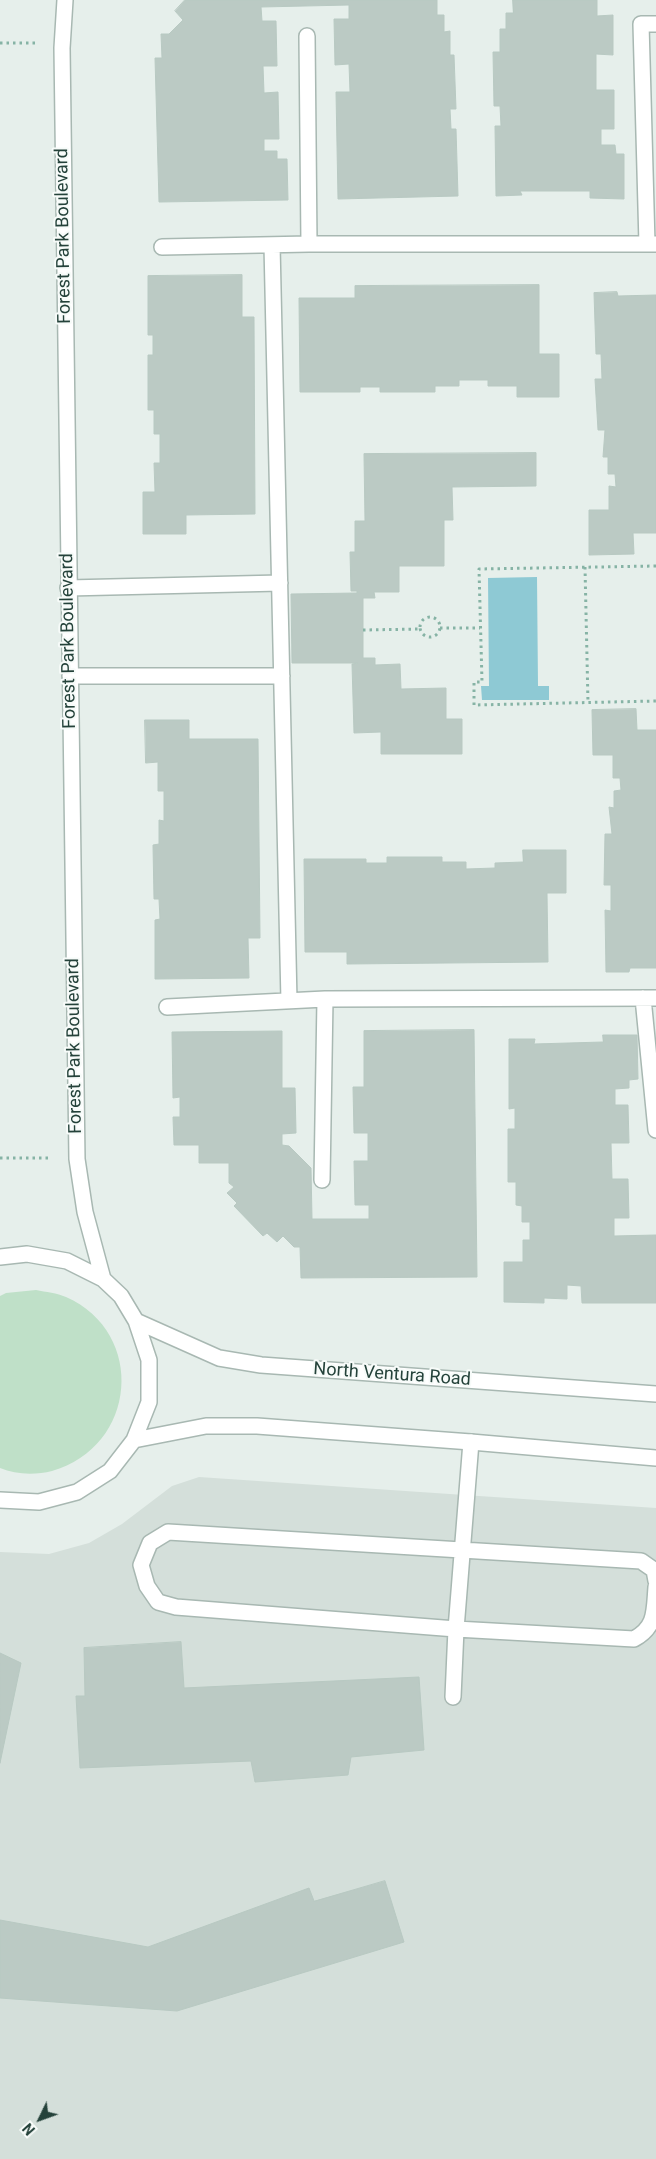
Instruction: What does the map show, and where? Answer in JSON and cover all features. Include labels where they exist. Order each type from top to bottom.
[{"type":"street","name":"Forest Park Boulevard","points":[[66,0],[62,48],[77,1159],[85,1212],[103,1279]]},
{"type":"street","points":[[162,247],[309,244],[651,244],[641,24],[656,24]]},
{"type":"street","points":[[307,36],[309,244]]},
{"type":"street","points":[[272,245],[289,1001]]},
{"type":"street","points":[[68,588],[280,583]]},
{"type":"street","points":[[70,676],[282,676]]},
{"type":"street","points":[[167,1007],[325,999],[650,998],[656,1130]]},
{"type":"street","points":[[322,1180],[325,999]]},
{"type":"street","points":[[0,1257],[27,1254],[67,1261],[103,1279],[120,1296],[136,1320],[149,1360],[148,1402],[134,1440],[110,1471],[77,1492],[39,1502],[0,1500]]},
{"type":"street","name":"North Ventura Road","points":[[136,1320],[219,1358],[261,1365],[656,1394]]},
{"type":"street","points":[[134,1440],[206,1426],[256,1426],[656,1458]]},
{"type":"street","points":[[453,1697],[456,1629],[471,1442]]},
{"type":"street","points":[[656,1580],[654,1570],[640,1561],[168,1532],[150,1543],[141,1565],[147,1586],[158,1602],[176,1607],[456,1629],[634,1639],[645,1634],[653,1624],[656,1587]]},
{"type":"path","points":[[0,43],[41,43]]},
{"type":"path","points":[[656,566],[479,569],[482,682],[474,682],[474,705],[656,701]]},
{"type":"path","points":[[585,567],[588,703]]},
{"type":"path","points":[[430,617],[436,620],[440,628],[436,636],[428,637],[422,634],[420,629],[422,620],[430,617]]},
{"type":"path","points":[[440,628],[480,628]]},
{"type":"path","points":[[363,630],[420,629]]},
{"type":"path","points":[[0,1158],[52,1158]]},
{"type":"shaded area","points":[[199,1477],[656,1508],[656,2159],[0,2159],[0,1552],[49,1554],[89,1543],[122,1524],[172,1486]]},
{"type":"green space","points":[[36,1290],[66,1297],[92,1314],[110,1336],[120,1362],[121,1388],[115,1415],[101,1439],[80,1458],[52,1471],[26,1474],[0,1468],[0,1296],[6,1293]]},
{"type":"water","points":[[537,577],[538,686],[549,686],[549,700],[482,700],[481,686],[489,686],[488,578]]},
{"type":"building","points":[[185,0],[437,0],[437,15],[444,15],[444,32],[450,31],[450,55],[454,55],[456,109],[450,109],[451,129],[456,129],[458,196],[338,199],[336,92],[350,92],[349,64],[335,65],[334,19],[349,19],[349,5],[261,7],[262,21],[276,21],[277,66],[263,66],[264,93],[278,92],[279,139],[264,139],[264,151],[277,151],[277,159],[287,159],[288,200],[159,202],[155,58],[162,58],[161,34],[169,34],[183,20],[175,11]]},
{"type":"building","points":[[513,0],[597,0],[597,16],[613,15],[613,55],[596,54],[596,90],[614,90],[614,129],[601,129],[601,145],[615,145],[616,154],[624,154],[624,199],[590,198],[590,191],[520,191],[522,195],[496,196],[495,126],[501,126],[500,106],[494,106],[493,52],[500,52],[500,29],[506,29],[506,13],[513,13]]},
{"type":"building","points":[[242,275],[242,317],[254,317],[255,514],[186,515],[186,534],[143,534],[143,492],[155,492],[154,463],[160,463],[160,434],[154,434],[154,410],[148,410],[148,355],[153,355],[153,335],[148,335],[148,276]]},
{"type":"building","points":[[539,285],[539,354],[559,354],[559,397],[517,397],[517,386],[488,386],[488,380],[459,380],[459,386],[435,386],[435,392],[380,392],[380,387],[360,387],[360,392],[300,392],[299,298],[355,298],[355,286]]},
{"type":"building","points":[[617,292],[618,296],[656,295],[656,533],[633,533],[634,554],[589,555],[589,510],[609,510],[609,486],[616,487],[615,474],[608,474],[608,457],[603,457],[605,430],[598,430],[595,379],[602,379],[601,354],[596,354],[594,293]]},
{"type":"building","points":[[536,453],[536,486],[452,487],[453,520],[444,520],[444,566],[399,566],[399,592],[374,592],[375,598],[363,598],[363,658],[375,658],[375,665],[400,664],[401,689],[446,688],[446,719],[462,719],[462,754],[381,754],[381,732],[354,733],[352,664],[358,663],[292,663],[291,594],[357,593],[357,591],[351,591],[350,552],[355,552],[355,521],[365,521],[364,454]]},
{"type":"building","points":[[636,709],[637,730],[656,730],[656,968],[630,968],[629,972],[606,972],[605,910],[611,911],[611,885],[604,885],[605,834],[612,834],[609,807],[614,808],[614,791],[621,790],[620,778],[613,778],[613,755],[593,755],[592,710]]},
{"type":"building","points":[[145,720],[189,720],[189,739],[258,739],[260,938],[248,938],[249,978],[155,979],[155,920],[160,919],[159,899],[154,899],[153,845],[159,844],[159,820],[164,821],[164,791],[158,791],[158,762],[146,763]]},
{"type":"building","points":[[523,850],[566,850],[566,893],[547,893],[548,962],[347,964],[347,952],[305,952],[304,859],[366,859],[366,863],[387,863],[387,857],[442,857],[442,862],[466,862],[466,869],[495,868],[495,863],[523,862]]},
{"type":"building","points":[[474,1030],[477,1277],[301,1278],[300,1247],[294,1247],[283,1236],[277,1242],[267,1233],[263,1236],[234,1206],[237,1203],[227,1193],[234,1187],[229,1183],[229,1163],[199,1163],[199,1145],[174,1145],[173,1117],[180,1117],[180,1097],[173,1098],[172,1032],[282,1031],[282,1088],[295,1088],[296,1133],[282,1134],[282,1145],[289,1146],[311,1168],[312,1219],[369,1219],[369,1205],[355,1205],[354,1161],[368,1161],[368,1133],[354,1133],[353,1087],[364,1087],[364,1031]]},
{"type":"building","points":[[603,1035],[637,1035],[638,1079],[629,1080],[629,1088],[615,1089],[615,1105],[628,1105],[629,1143],[611,1143],[612,1179],[628,1179],[629,1218],[614,1218],[614,1236],[656,1235],[656,1303],[582,1303],[581,1286],[567,1285],[567,1299],[544,1298],[544,1303],[504,1302],[504,1262],[523,1262],[523,1240],[530,1240],[530,1222],[522,1222],[522,1206],[516,1205],[516,1182],[508,1182],[508,1129],[515,1129],[515,1108],[509,1109],[509,1039],[535,1039],[534,1044],[603,1042]]},
{"type":"building","points":[[181,1642],[184,1688],[419,1677],[424,1750],[351,1757],[348,1775],[255,1782],[251,1761],[80,1768],[76,1696],[85,1696],[84,1648]]},
{"type":"building","points":[[0,1653],[21,1663],[0,1763]]},
{"type":"building","points":[[385,1881],[404,1942],[177,2011],[0,1998],[0,1920],[148,1947],[309,1888],[314,1901]]}]
